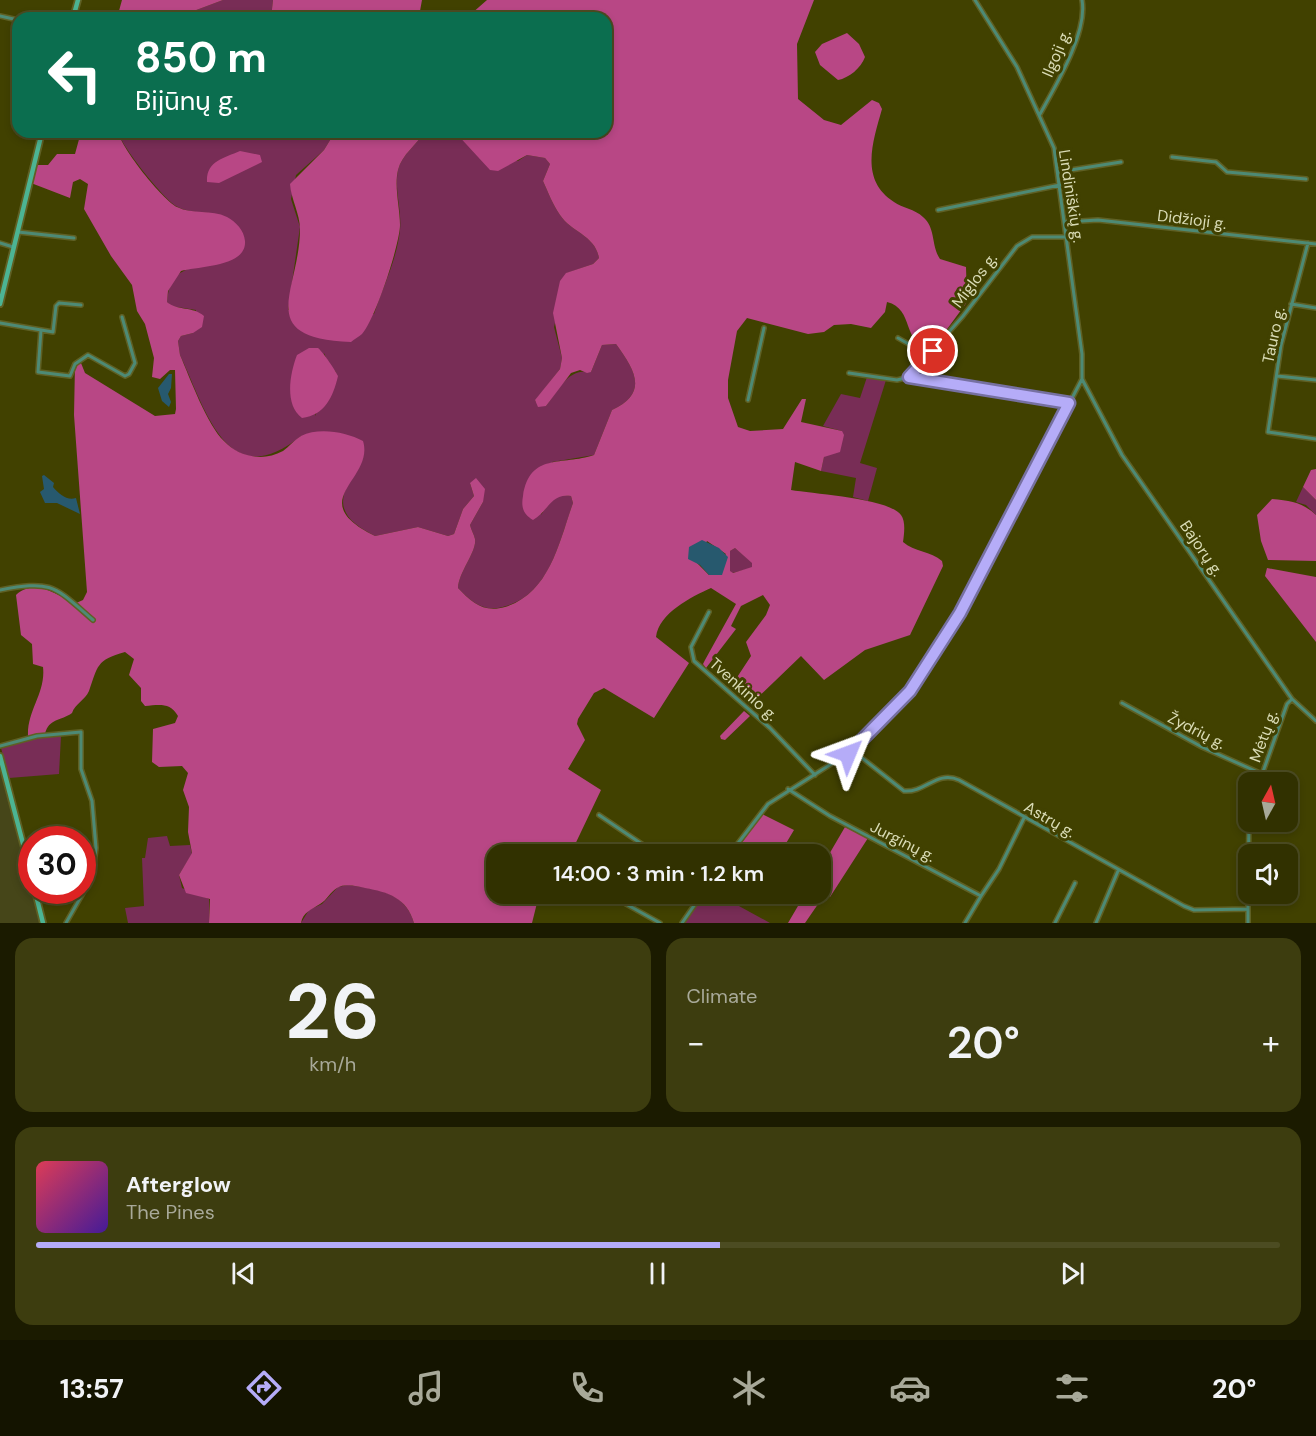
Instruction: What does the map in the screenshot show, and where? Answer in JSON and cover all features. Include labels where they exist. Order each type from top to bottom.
[{"type":"main road","points":[[0,304],[40,138]]},
{"type":"main road","points":[[0,756],[18,826]]},
{"type":"main road","points":[[38,904],[43,923]]},
{"type":"street","name":"Lindiniškių g.","points":[[975,0],[1011,56],[1054,148],[1082,354],[1082,380]]},
{"type":"street","name":"Ilgoji g.","points":[[1040,114],[1080,29],[1084,13],[1082,0]]},
{"type":"street","points":[[1172,157],[1216,162],[1227,172],[1306,179]]},
{"type":"street","points":[[1058,172],[1121,162]]},
{"type":"street","points":[[938,210],[1060,185]]},
{"type":"street","name":"Didžioji g.","points":[[1065,222],[1098,220],[1316,244]]},
{"type":"street","points":[[16,232],[74,238]]},
{"type":"street","name":"Miglos g.","points":[[909,377],[963,316],[1017,246],[1032,237],[1067,237]]},
{"type":"street","points":[[0,243],[13,247]]},
{"type":"street","name":"Tauro g.","points":[[1308,243],[1281,345],[1268,432],[1316,439]]},
{"type":"street","points":[[0,271],[7,272]]},
{"type":"street","points":[[0,323],[53,332],[56,306],[59,303],[81,305]]},
{"type":"street","points":[[1291,304],[1316,308]]},
{"type":"street","points":[[41,330],[38,372],[70,376],[75,364],[88,355],[124,376],[129,374],[135,363],[122,317]]},
{"type":"street","points":[[748,400],[764,328]]},
{"type":"street","points":[[898,338],[928,356]]},
{"type":"street","points":[[849,373],[897,380],[909,377],[1069,403]]},
{"type":"street","points":[[1277,376],[1316,381]]},
{"type":"street","points":[[737,844],[759,813],[788,789],[852,750],[910,691],[960,613],[1082,380]]},
{"type":"street","name":"Bajorų g.","points":[[1082,380],[1122,455],[1292,699],[1316,721]]},
{"type":"street","points":[[0,590],[33,585],[51,586],[68,596],[93,620]]},
{"type":"street","name":"Tvenkinio g.","points":[[709,612],[691,646],[694,661],[770,728],[815,774]]},
{"type":"street","name":"Mėtų g.","points":[[1263,772],[1287,704],[1292,699]]},
{"type":"street","name":"Žydrių g.","points":[[1122,703],[1202,747],[1258,772]]},
{"type":"street","points":[[0,746],[37,736],[81,732],[81,769],[92,801],[96,848],[94,864],[83,893],[66,923]]},
{"type":"street","name":"Astrų g.","points":[[852,750],[904,791],[914,790],[943,776],[950,776],[1118,871],[1194,910],[1248,909]]},
{"type":"street","name":"Jurginų g.","points":[[788,789],[830,816],[981,896]]},
{"type":"street","points":[[599,815],[642,844]]},
{"type":"street","points":[[965,923],[999,869],[1024,818]]},
{"type":"street","points":[[1096,923],[1118,871]]},
{"type":"street","points":[[1055,923],[1075,883]]},
{"type":"street","points":[[626,904],[660,923]]},
{"type":"street","points":[[682,923],[695,904]]},
{"type":"street","points":[[1248,904],[1248,923]]},
{"type":"shaded area","points":[[122,0],[223,0],[191,12],[119,12]]},
{"type":"shaded area","points":[[223,0],[273,0],[272,12],[191,12]]},
{"type":"shaded area","points":[[273,0],[422,0],[420,11],[423,12],[272,12]]},
{"type":"shaded area","points":[[487,0],[814,0],[797,44],[798,99],[824,120],[841,125],[872,100],[879,103],[882,109],[875,134],[872,159],[872,171],[876,183],[894,202],[916,212],[927,221],[940,259],[966,267],[967,302],[931,351],[915,341],[901,311],[887,302],[885,312],[871,328],[851,324],[834,325],[824,332],[808,334],[747,318],[737,331],[728,380],[728,398],[738,427],[750,431],[783,429],[802,399],[806,399],[801,422],[842,431],[844,435],[840,452],[824,457],[821,471],[795,462],[791,490],[867,501],[893,509],[901,515],[904,521],[903,542],[938,558],[942,561],[943,566],[910,635],[865,650],[824,680],[801,656],[749,706],[732,685],[751,656],[746,642],[766,615],[770,605],[763,595],[741,606],[731,626],[736,629],[706,668],[703,664],[736,604],[711,588],[694,596],[669,613],[658,628],[656,637],[689,663],[654,718],[604,688],[594,693],[578,719],[577,724],[585,740],[568,769],[601,790],[575,844],[486,844],[486,904],[537,904],[532,923],[414,923],[407,908],[389,894],[347,885],[335,890],[306,914],[301,923],[209,923],[210,899],[186,893],[179,875],[192,853],[188,832],[189,807],[183,790],[188,773],[182,766],[159,767],[152,762],[153,729],[175,723],[178,716],[168,706],[145,706],[141,701],[141,688],[129,675],[134,659],[125,652],[103,661],[89,691],[72,713],[52,722],[45,734],[28,736],[30,718],[42,685],[43,667],[33,664],[32,644],[21,635],[16,595],[30,588],[45,589],[74,604],[83,600],[87,592],[74,415],[75,365],[81,363],[85,373],[155,416],[175,414],[176,409],[175,370],[170,370],[160,379],[152,377],[154,358],[145,324],[137,311],[132,285],[111,256],[84,209],[88,184],[80,179],[73,182],[70,198],[31,183],[36,165],[48,165],[57,154],[75,154],[79,138],[120,138],[134,161],[170,202],[189,211],[208,212],[227,217],[236,224],[243,233],[245,241],[244,250],[238,256],[221,264],[181,271],[168,291],[167,302],[171,305],[195,311],[204,316],[202,327],[193,333],[181,336],[178,341],[180,355],[211,424],[224,441],[237,451],[259,457],[283,451],[296,439],[308,433],[324,431],[341,433],[363,441],[364,455],[360,467],[342,500],[344,511],[354,523],[375,536],[418,527],[448,536],[454,534],[463,509],[474,496],[470,483],[476,478],[485,489],[483,502],[470,525],[475,544],[461,575],[458,588],[479,605],[491,609],[505,607],[520,600],[543,578],[557,549],[573,503],[571,496],[558,497],[533,520],[525,513],[523,507],[527,482],[533,473],[549,463],[594,455],[612,410],[624,403],[635,389],[633,372],[616,344],[602,345],[591,372],[580,370],[571,373],[546,406],[538,407],[535,400],[560,369],[562,358],[553,313],[560,281],[566,273],[593,264],[599,258],[593,244],[565,221],[555,207],[543,181],[550,164],[545,158],[527,155],[498,171],[490,170],[461,138],[612,138],[612,12],[473,12]],"holes":[[[707,541],[726,554],[709,575],[696,562]],[[735,548],[752,563],[752,567],[733,573],[730,571],[730,551]]]},
{"type":"shaded area","points":[[847,33],[859,44],[865,57],[854,72],[838,80],[820,65],[815,52],[822,44]]},
{"type":"shaded area","points":[[121,138],[331,138],[324,150],[296,175],[291,199],[300,227],[288,310],[374,314],[393,262],[400,230],[398,170],[403,159],[420,138],[461,138],[470,146],[518,161],[527,155],[545,158],[550,164],[543,181],[555,207],[565,221],[593,244],[599,258],[593,264],[567,273],[554,327],[562,358],[560,369],[535,401],[546,406],[570,377],[576,373],[591,372],[602,345],[616,344],[633,372],[635,389],[624,403],[612,410],[594,455],[552,462],[541,515],[556,497],[571,496],[573,503],[551,564],[533,590],[506,606],[492,608],[479,605],[458,588],[461,575],[475,544],[470,525],[483,502],[470,483],[474,496],[463,509],[454,534],[448,536],[418,527],[375,536],[359,527],[348,516],[343,502],[348,484],[301,436],[276,452],[255,456],[237,451],[222,439],[199,399],[180,355],[178,341],[181,336],[193,333],[196,310],[171,306],[167,302],[169,288],[174,278],[195,267],[209,213],[176,206],[162,193]],"holes":[[[324,353],[330,367],[336,372],[315,416]]]},
{"type":"shaded area","points":[[331,138],[420,138],[403,159],[398,170],[399,235],[386,281],[367,326],[362,334],[351,342],[320,339],[301,331],[291,321],[288,307],[300,229],[290,184],[324,150]]},
{"type":"shaded area","points":[[240,151],[260,155],[262,162],[219,183],[207,182],[209,169],[217,161]]},
{"type":"shaded area","points":[[309,348],[318,348],[338,376],[327,404],[317,413],[302,418],[293,405],[290,388],[297,355]]},
{"type":"shaded area","points":[[867,377],[886,380],[860,463],[877,468],[868,501],[853,497],[856,478],[821,471],[824,457],[842,431],[823,426],[841,394],[860,398]]},
{"type":"shaded area","points":[[1316,469],[1316,500],[1303,487],[1311,470]]},
{"type":"shaded area","points":[[1303,487],[1316,500],[1316,515],[1306,505],[1296,502]]},
{"type":"shaded area","points":[[1272,499],[1296,503],[1316,515],[1316,561],[1268,560],[1261,541],[1257,515]]},
{"type":"shaded area","points":[[735,548],[753,563],[752,568],[732,573],[729,571],[730,551]]},
{"type":"shaded area","points":[[1267,568],[1316,577],[1316,642],[1265,576]]},
{"type":"shaded area","points":[[744,711],[750,716],[725,740],[721,739],[720,736]]},
{"type":"shaded area","points":[[45,734],[46,737],[61,736],[59,774],[9,778],[0,744]]},
{"type":"shaded area","points":[[0,768],[18,837],[18,904],[36,904],[41,923],[0,923]]},
{"type":"shaded area","points":[[762,814],[794,830],[786,844],[741,844]]},
{"type":"shaded area","points":[[845,827],[868,838],[831,895],[831,851]]},
{"type":"shaded area","points":[[167,836],[170,846],[190,845],[192,854],[179,875],[182,888],[209,899],[209,923],[128,923],[125,908],[144,906],[142,858],[145,858],[148,838]]},
{"type":"shaded area","points":[[348,885],[379,890],[397,898],[410,912],[414,923],[301,923],[309,910],[322,904],[338,887]]},
{"type":"shaded area","points":[[698,904],[735,904],[770,923],[685,923]]},
{"type":"shaded area","points":[[799,904],[818,904],[805,923],[788,923]]},
{"type":"water","points":[[169,374],[172,374],[168,394],[171,402],[169,407],[162,401],[158,388]]},
{"type":"water","points":[[44,475],[66,498],[76,498],[80,514],[57,503],[45,503],[40,492],[44,489],[42,476]]},
{"type":"water","points":[[702,540],[719,548],[728,557],[722,575],[709,575],[700,565],[688,559],[689,547]]},
{"type":"route","points":[[848,754],[910,691],[960,613],[1069,403],[954,387],[909,377],[933,351]]}]
